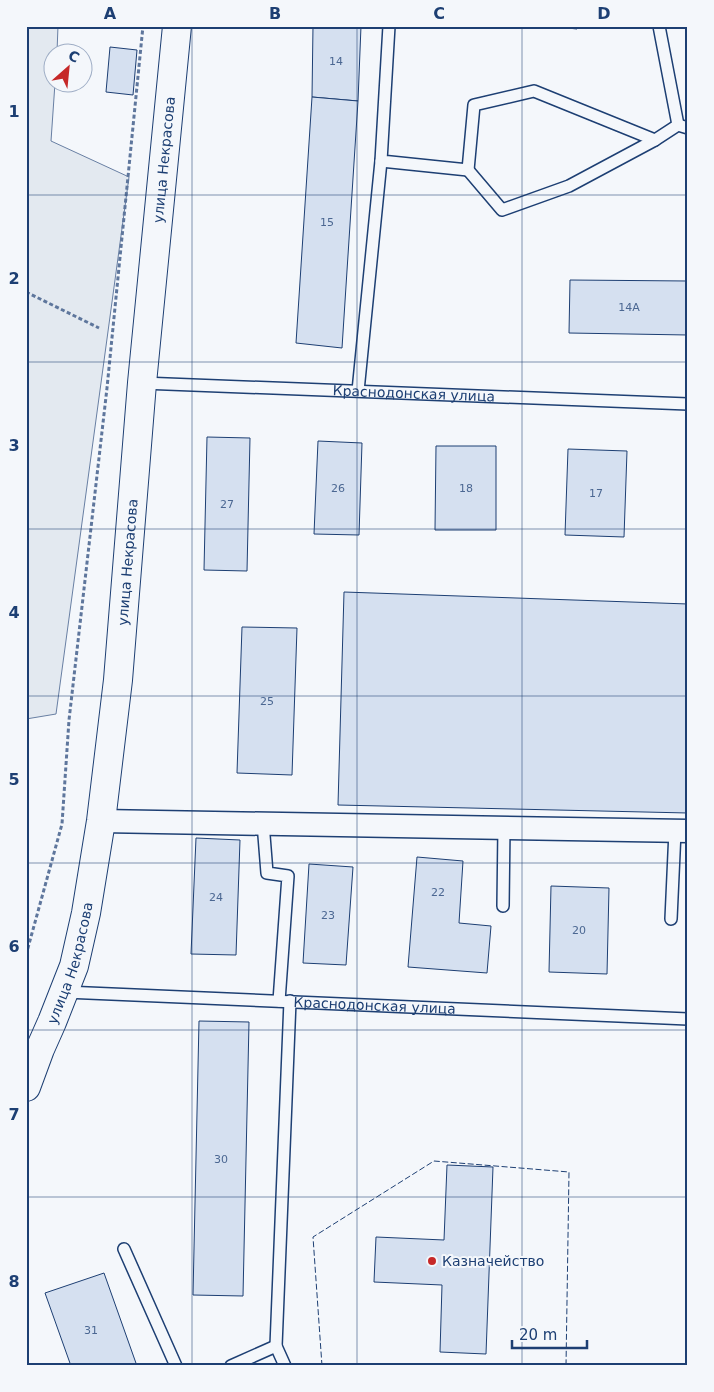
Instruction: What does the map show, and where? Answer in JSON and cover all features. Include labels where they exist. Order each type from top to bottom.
[{"type":"main road","name":"улица Некрасова","points":[[26,1087],[74,966],[86,913],[101,820],[118,680],[142,383],[177,26]]},
{"type":"street","points":[[101,820],[681,831]]},
{"type":"lane","points":[[358,391],[381,161],[389,26]]},
{"type":"lane","points":[[381,161],[468,170],[502,210],[569,186],[683,126],[659,26]]},
{"type":"lane","points":[[468,170],[474,105],[534,92],[654,140]]},
{"type":"lane","name":"Краснодонская улица","points":[[142,383],[688,404]]},
{"type":"lane","points":[[263,824],[267,873],[288,876],[276,1346],[285,1366]]},
{"type":"lane","points":[[503,906],[504,828]]},
{"type":"lane","points":[[671,919],[681,831]]},
{"type":"lane","name":"Краснодонская улица","points":[[63,992],[688,1019]]},
{"type":"lane","points":[[124,1249],[176,1366]]},
{"type":"lane","points":[[231,1366],[276,1346]]},
{"type":"path","points":[[26,955],[62,824],[69,720],[107,388],[144,26]]},
{"type":"path","points":[[27,294],[99,328]]},
{"type":"shaded area","points":[[26,26],[58,26],[57,42],[42,42],[42,92],[54,92],[51,141],[129,177],[56,714],[26,719]]},
{"type":"building","points":[[313,26],[361,26],[358,101],[312,97]]},
{"type":"building","points":[[549,26],[577,26],[577,29]]},
{"type":"building","points":[[110,47],[137,50],[133,95],[106,92]]},
{"type":"building","points":[[312,97],[358,101],[342,348],[296,343]]},
{"type":"building","points":[[570,280],[688,281],[688,335],[569,333]]},
{"type":"building","points":[[207,437],[250,438],[247,571],[204,570]]},
{"type":"building","points":[[318,441],[362,443],[359,535],[314,534]]},
{"type":"building","points":[[436,446],[496,446],[496,530],[435,530]]},
{"type":"building","points":[[568,449],[627,451],[624,537],[565,535]]},
{"type":"building","points":[[344,592],[688,604],[688,813],[338,805]]},
{"type":"building","points":[[242,627],[297,628],[292,775],[237,773]]},
{"type":"building","points":[[196,838],[240,840],[236,955],[191,954]]},
{"type":"building","points":[[417,857],[463,861],[459,923],[491,926],[487,973],[408,967]]},
{"type":"building","points":[[309,864],[353,867],[346,965],[303,963]]},
{"type":"building","points":[[551,886],[609,888],[607,974],[549,972]]},
{"type":"building","points":[[199,1021],[249,1022],[243,1296],[193,1295]]},
{"type":"building","name":"Казначейство","points":[[447,1165],[493,1167],[486,1354],[440,1352],[442,1285],[374,1282],[376,1237],[444,1240]]},
{"type":"building","points":[[104,1273],[137,1366],[71,1366],[45,1293]]},
{"type":"fence","points":[[322,1366],[313,1237],[434,1161],[569,1172],[566,1366]]},
{"type":"place","name":"Казначейство","points":[[432,1261]]}]
